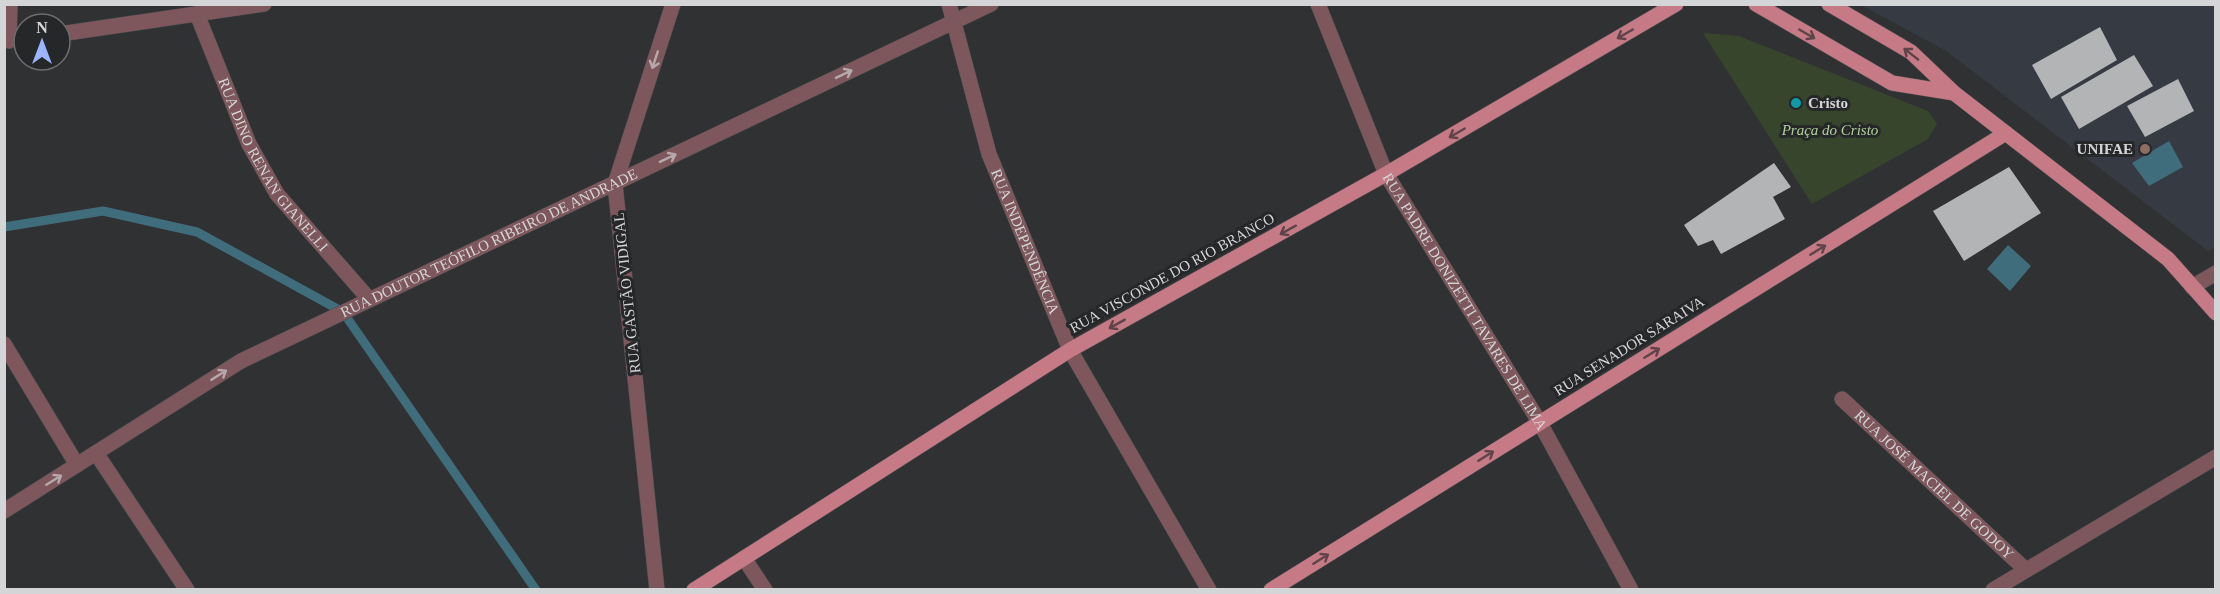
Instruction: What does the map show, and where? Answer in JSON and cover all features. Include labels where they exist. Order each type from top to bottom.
[{"type":"main road","name":"RUA VISCONDE DO RIO BRANCO","points":[[694,590],[1070,350],[1386,174],[1676,4]]},
{"type":"main road","points":[[1756,4],[1892,83],[1954,93]]},
{"type":"main road","points":[[1830,4],[1911,52],[1954,93],[2168,259],[2216,313]]},
{"type":"main road","name":"RUA SENADOR SARAIVA","points":[[1271,590],[2006,133]]},
{"type":"street","points":[[10,4],[12,28]]},
{"type":"street","points":[[72,32],[264,4]]},
{"type":"street","name":"RUA GASTÃO VIDIGAL","points":[[657,590],[615,184],[673,4]]},
{"type":"street","name":"RUA INDEPENDÊNCIA","points":[[949,4],[989,154],[1070,350],[1209,590]]},
{"type":"street","name":"RUA DOUTOR TEÓFILO RIBEIRO DE ANDRADE","points":[[4,511],[241,361],[352,306],[615,184],[991,4]]},
{"type":"street","name":"RUA PADRE DONIZETTI TAVARES DE LIMA","points":[[1318,4],[1386,174],[1540,423],[1631,590]]},
{"type":"street","name":"RUA DINO RENAN GIANELLI","points":[[197,15],[249,144],[277,194],[369,299]]},
{"type":"street","points":[[2192,287],[2216,273]]},
{"type":"street","points":[[4,344],[77,465]]},
{"type":"street","name":"RUA JOSÉ MACIEL DE GODOY","points":[[1842,399],[2026,570]]},
{"type":"street","points":[[96,453],[187,590]]},
{"type":"street","points":[[1993,590],[2216,458]]},
{"type":"street","points":[[744,558],[765,590]]},
{"type":"shaded area","name":"UNIFAE","points":[[1861,5],[2215,5],[2215,247],[2208,251],[1946,51]]},
{"type":"green space","name":"Praça do Cristo","points":[[1703,33],[1739,36],[1928,111],[1937,124],[1928,139],[1812,204]]},
{"type":"water","points":[[2169,141],[2183,167],[2149,186],[2132,163]]},
{"type":"water","points":[[2008,245],[2031,266],[2010,291],[1987,269]]},
{"type":"building","points":[[2100,27],[2117,60],[2051,99],[2032,65]]},
{"type":"building","points":[[2134,55],[2153,86],[2079,129],[2061,97]]},
{"type":"building","points":[[2178,79],[2194,111],[2145,137],[2127,106]]},
{"type":"building","points":[[1774,163],[1791,187],[1773,197],[1785,219],[1721,254],[1713,240],[1698,246],[1684,225]]},
{"type":"building","points":[[2009,167],[2041,213],[1964,261],[1933,211]]},
{"type":"waterway","points":[[4,227],[103,211],[197,232],[343,312],[536,590]]},
{"type":"place","name":"Cristo","points":[[1796,103]]},
{"type":"place","name":"UNIFAE","points":[[2145,149]]}]
